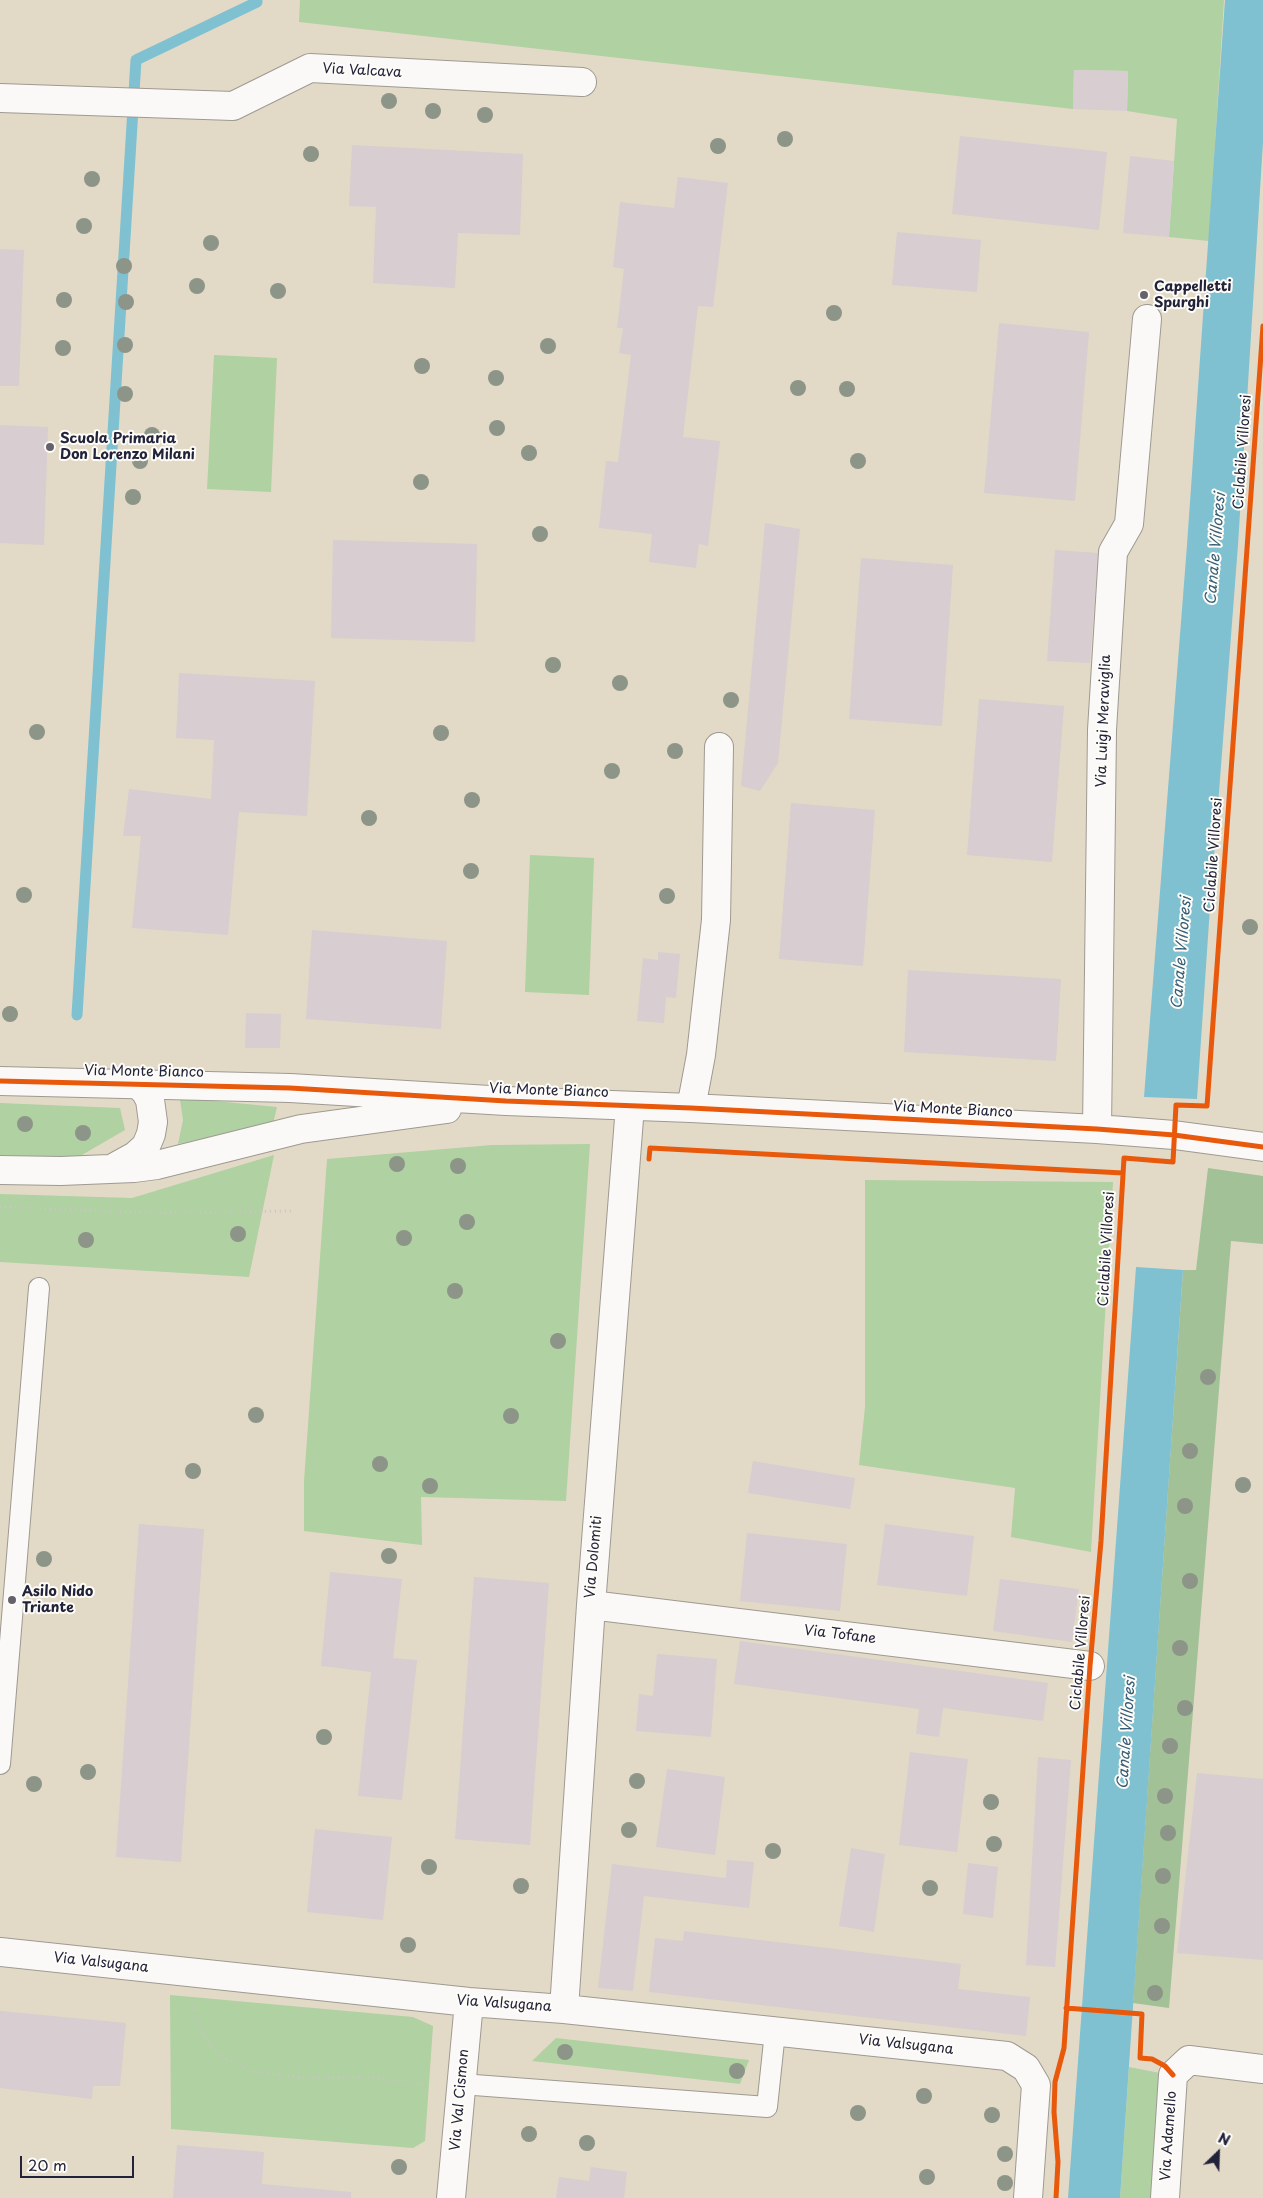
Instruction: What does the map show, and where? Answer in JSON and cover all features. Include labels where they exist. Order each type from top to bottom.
[{"type":"street","name":"Via Valcava","points":[[0,98],[233,106],[310,68],[582,82]]},
{"type":"street","name":"Via Luigi Meraviglia","points":[[1096,1129],[1102,730],[1111,572],[1113,552],[1129,524],[1147,319]]},
{"type":"street","points":[[691,1108],[700,1055],[716,920],[719,747]]},
{"type":"street","name":"Via Monte Bianco","points":[[0,1081],[290,1088],[506,1101],[691,1108],[1096,1129],[1174,1135],[1263,1147]]},
{"type":"street","name":"Via Monte Bianco","points":[[109,1170],[135,1156],[146,1146],[151,1134],[153,1122],[150,1100],[145,1091],[136,1083]]},
{"type":"street","name":"Via Monte Bianco","points":[[0,1170],[109,1170],[157,1165],[301,1129],[506,1101]]},
{"type":"street","name":"Via Dolomiti","points":[[564,2009],[590,1605],[630,1106]]},
{"type":"street","name":"Via Tofane","points":[[590,1605],[1090,1666]]},
{"type":"street","name":"Via Valsugana","points":[[0,1952],[469,2002],[564,2009],[1007,2056],[1026,2068],[1036,2085],[1028,2198]]},
{"type":"street","name":"Via Val Cismon","points":[[451,2198],[469,2002]]},
{"type":"street","name":"Via Adamello","points":[[1165,2198],[1173,2075],[1189,2060],[1263,2070]]},
{"type":"lane","points":[[0,1764],[39,1288]]},
{"type":"lane","points":[[461,2084],[767,2107],[774,2032]]},
{"type":"path","points":[[0,1206],[160,1214],[291,1211]]},
{"type":"path","points":[[190,1972],[192,2008],[203,2035],[217,2054],[250,2071],[302,2078],[369,2077],[415,2084],[461,2084]]},
{"type":"green space","points":[[300,0],[1224,0],[1209,241],[1169,237],[1177,119],[1127,111],[1128,71],[1074,70],[1073,109],[299,22]]},
{"type":"green space","points":[[214,355],[277,358],[271,492],[207,489]]},
{"type":"green space","points":[[530,855],[594,858],[589,995],[525,992]]},
{"type":"green space","points":[[184,1098],[277,1107],[273,1124],[178,1144],[183,1120],[180,1100]]},
{"type":"green space","points":[[0,1103],[120,1108],[125,1130],[75,1159],[0,1155]]},
{"type":"green space","points":[[590,1144],[566,1501],[421,1497],[422,1545],[304,1531],[304,1481],[327,1159],[492,1145]]},
{"type":"green space","points":[[274,1155],[249,1277],[0,1262],[0,1194],[132,1198]]},
{"type":"green space","points":[[1208,1168],[1263,1176],[1263,1244],[1231,1241],[1169,2008],[1133,2003],[1183,1270],[1196,1270]]},
{"type":"green space","points":[[865,1180],[1113,1182],[1091,1552],[1011,1537],[1015,1488],[859,1465],[865,1407]]},
{"type":"green space","points":[[170,1995],[413,2017],[433,2026],[425,2141],[413,2148],[171,2129]]},
{"type":"green space","points":[[556,2038],[749,2060],[740,2084],[532,2061]]},
{"type":"green space","points":[[1129,2067],[1160,2073],[1152,2198],[1120,2198]]},
{"type":"water","name":"Canale Villoresi","points":[[1225,0],[1263,0],[1263,142],[1238,545],[1197,1099],[1144,1097],[1187,545]]},
{"type":"water","name":"Canale Villoresi","points":[[1136,1267],[1183,1270],[1120,2198],[1068,2198]]},
{"type":"building","points":[[1074,70],[1128,71],[1127,111],[1073,109]]},
{"type":"building","points":[[960,136],[1107,152],[1099,230],[952,214]]},
{"type":"building","points":[[352,145],[523,154],[520,235],[458,233],[455,288],[373,283],[376,207],[349,206]]},
{"type":"building","points":[[1130,156],[1174,161],[1169,237],[1123,233]]},
{"type":"building","points":[[678,177],[728,183],[713,307],[698,306],[683,437],[720,441],[708,546],[699,544],[696,568],[649,562],[652,534],[599,528],[606,461],[618,462],[631,355],[619,353],[623,328],[617,328],[624,269],[613,267],[620,202],[674,208]]},
{"type":"building","points":[[897,232],[981,240],[977,292],[892,285]]},
{"type":"building","points":[[0,249],[24,250],[19,386],[0,386]]},
{"type":"building","points":[[999,323],[1089,332],[1075,501],[984,493]]},
{"type":"building","points":[[0,425],[48,427],[44,545],[0,543]]},
{"type":"building","points":[[765,523],[800,529],[778,763],[760,791],[741,786]]},
{"type":"building","points":[[333,540],[477,544],[475,642],[331,638]]},
{"type":"building","points":[[1055,550],[1098,553],[1090,663],[1047,661]]},
{"type":"building","points":[[861,558],[953,565],[942,726],[849,719]]},
{"type":"building","points":[[179,673],[315,681],[307,816],[239,812],[228,935],[132,928],[141,836],[123,836],[129,789],[211,799],[214,740],[176,738]]},
{"type":"building","points":[[979,699],[1064,706],[1052,862],[967,855]]},
{"type":"building","points":[[791,803],[875,810],[863,966],[779,959]]},
{"type":"building","points":[[312,930],[447,941],[441,1029],[306,1019]]},
{"type":"building","points":[[658,952],[680,954],[676,998],[666,997],[664,1023],[637,1021],[643,958],[658,960]]},
{"type":"building","points":[[908,970],[1061,979],[1056,1061],[904,1052]]},
{"type":"building","points":[[246,1013],[281,1014],[280,1048],[245,1048]]},
{"type":"building","points":[[753,1461],[855,1478],[850,1509],[748,1493]]},
{"type":"building","points":[[139,1524],[204,1529],[181,1862],[116,1857]]},
{"type":"building","points":[[885,1524],[974,1536],[967,1596],[877,1585]]},
{"type":"building","points":[[747,1533],[847,1544],[840,1611],[740,1601]]},
{"type":"building","points":[[330,1572],[402,1579],[393,1658],[417,1660],[402,1800],[358,1796],[371,1672],[321,1666]]},
{"type":"building","points":[[474,1577],[549,1583],[530,1845],[455,1839]]},
{"type":"building","points":[[1000,1579],[1079,1589],[1072,1642],[993,1631]]},
{"type":"building","points":[[740,1641],[1048,1683],[1043,1721],[943,1708],[939,1737],[916,1734],[919,1709],[734,1684]]},
{"type":"building","points":[[657,1654],[717,1659],[711,1737],[636,1731],[639,1694],[653,1696]]},
{"type":"building","points":[[910,1752],[968,1759],[957,1852],[899,1845]]},
{"type":"building","points":[[1038,1757],[1071,1760],[1055,1967],[1026,1965]]},
{"type":"building","points":[[667,1769],[725,1777],[715,1855],[656,1847]]},
{"type":"building","points":[[1197,1773],[1263,1779],[1263,1960],[1177,1953]]},
{"type":"building","points":[[315,1829],[392,1837],[383,1920],[307,1912]]},
{"type":"building","points":[[851,1848],[885,1854],[874,1932],[839,1926]]},
{"type":"building","points":[[727,1860],[754,1862],[749,1908],[644,1896],[633,1991],[598,1988],[612,1864],[726,1878]]},
{"type":"building","points":[[968,1863],[998,1867],[993,1918],[963,1914]]},
{"type":"building","points":[[684,1931],[961,1964],[958,1989],[1030,1997],[1026,2036],[649,1992],[655,1938],[683,1941]]},
{"type":"building","points":[[0,2011],[126,2023],[120,2086],[93,2086],[92,2099],[0,2088]]},
{"type":"building","points":[[177,2145],[264,2152],[262,2184],[351,2192],[351,2198],[173,2198]]},
{"type":"building","points":[[591,2167],[627,2172],[624,2198],[556,2198],[559,2177],[589,2181]]},
{"type":"waterway","points":[[77,1015],[136,60],[257,2],[257,0]]},
{"type":"cycle path","name":"Ciclabile Villoresi","points":[[1056,2198],[1058,2162],[1054,2112],[1055,2082],[1064,2048],[1090,1666],[1101,1541],[1124,1158],[1173,1162],[1176,1105],[1207,1106],[1263,326]]},
{"type":"cycle path","points":[[0,1081],[290,1088],[506,1101],[691,1108],[1097,1129],[1174,1135],[1263,1147]]},
{"type":"cycle path","points":[[649,1159],[650,1148],[1123,1173]]},
{"type":"cycle path","points":[[1066,2008],[1142,2014],[1140,2058],[1152,2059],[1165,2066],[1173,2075]]},
{"type":"place","name":"Cappelletti Spurghi","points":[[1144,295]]},
{"type":"place","name":"Scuola Primaria Don Lorenzo Milani","points":[[50,447]]},
{"type":"place","name":"Asilo Nido Triante","points":[[12,1600]]}]
